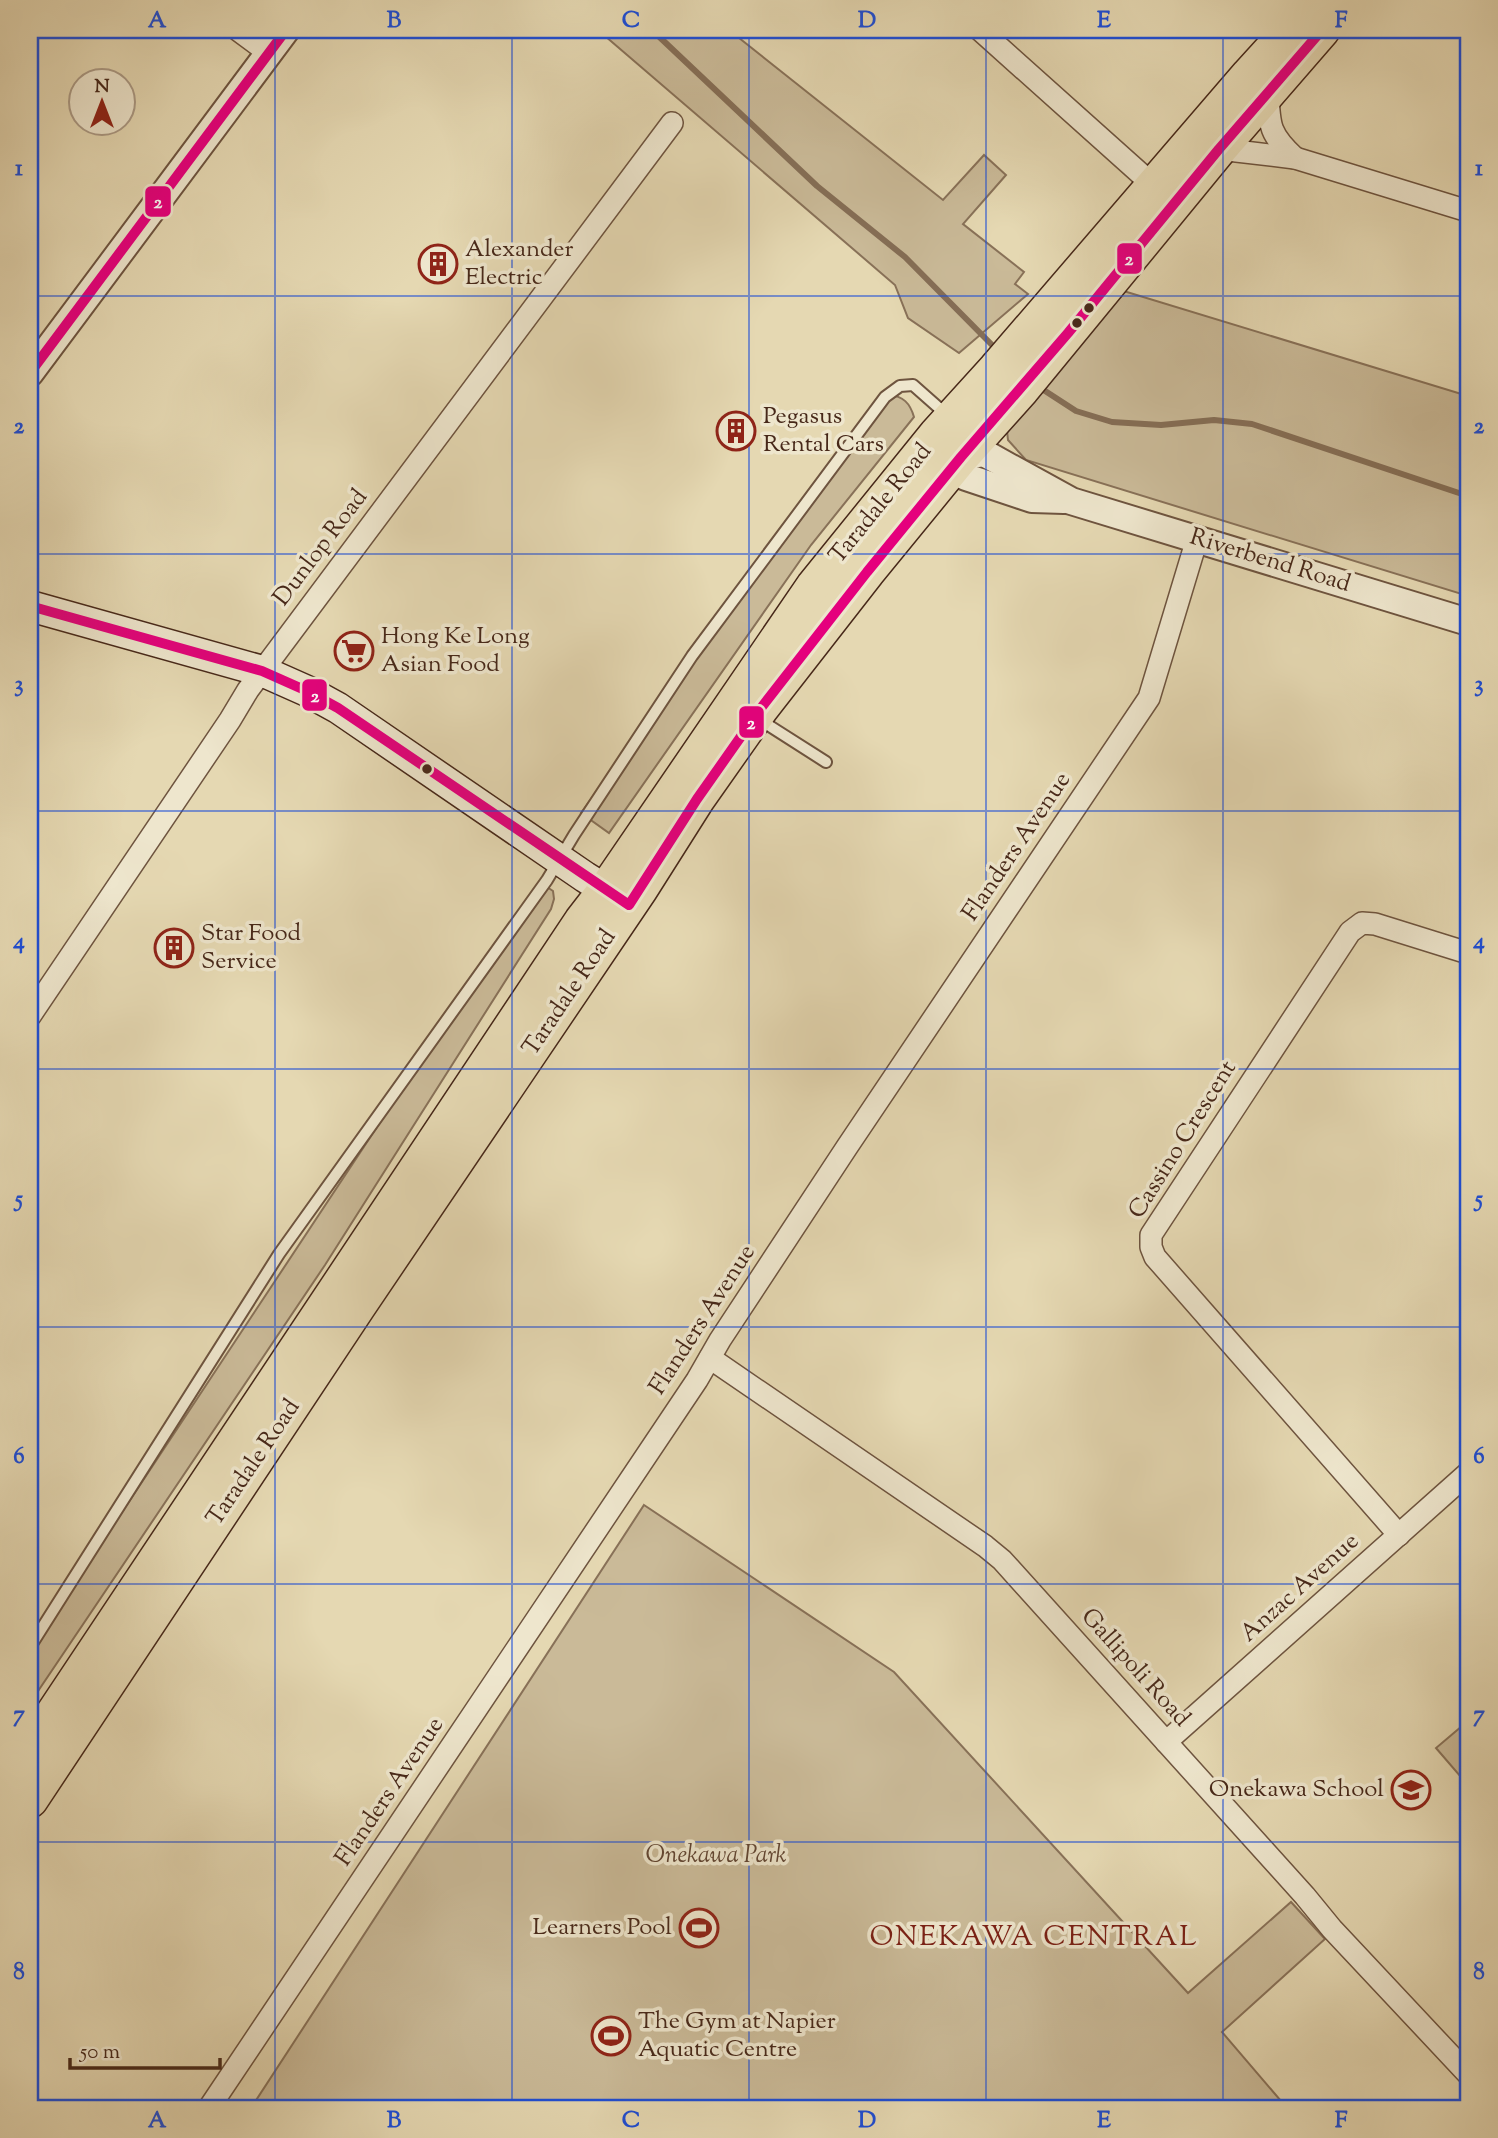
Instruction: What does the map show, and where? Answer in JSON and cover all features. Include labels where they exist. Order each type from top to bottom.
[{"type":"highway","name":"Taradale Road","points":[[30,1800],[351,1317],[814,586],[950,436],[1009,379],[1164,195],[1290,30]]},
{"type":"highway","name":"Taradale Road","points":[[1164,195],[1219,149],[1322,30]]},
{"type":"highway","name":"Taradale Road","points":[[30,1749],[567,944],[618,897],[697,799],[755,717],[867,572],[950,436]]},
{"type":"main road","points":[[30,606],[262,671],[307,691],[338,708],[618,897]]},
{"type":"street","points":[[238,30],[269,53]]},
{"type":"street","points":[[30,373],[286,30]]},
{"type":"street","points":[[981,30],[1164,195]]},
{"type":"street","points":[[1268,93],[1269,119],[1273,132],[1279,144],[1295,158]]},
{"type":"street","name":"Dunlop Road","points":[[30,1016],[262,671],[672,122]]},
{"type":"street","points":[[1219,149],[1295,158],[1468,211]]},
{"type":"street","name":"Riverbend Road","points":[[950,436],[1071,501],[1468,622]]},
{"type":"street","name":"Flanders Avenue","points":[[209,2108],[710,1358],[847,1147],[1149,698],[1197,539]]},
{"type":"street","name":"Cassino Crescent","points":[[1399,1535],[1155,1257],[1151,1247],[1151,1235],[1359,916],[1375,924],[1468,953]]},
{"type":"street","name":"Gallipoli Road","points":[[710,1358],[1002,1560],[1332,1929],[1468,2074]]},
{"type":"street","name":"Anzac Avenue","points":[[1166,1742],[1468,1473]]},
{"type":"lane","points":[[30,1647],[279,1254],[547,880],[692,656],[885,397],[900,386],[913,385],[939,408],[950,436]]},
{"type":"lane","points":[[755,717],[827,762]]},
{"type":"green space","points":[[598,30],[729,30],[943,200],[984,155],[1006,175],[963,224],[1024,272],[1015,284],[1028,294],[959,353],[908,318],[895,285]]},
{"type":"green space","points":[[1117,289],[1468,396],[1468,596],[1026,460],[1008,440],[1006,421]]},
{"type":"green space","points":[[889,395],[905,401],[914,417],[811,545],[609,833],[581,813],[757,567]]},
{"type":"green space","points":[[547,887],[553,891],[551,909],[325,1265],[30,1703],[30,1651],[528,899]]},
{"type":"green space","name":"Onekawa Park","points":[[644,1505],[894,1672],[1188,1993],[1291,1902],[1325,1939],[1222,2032],[1287,2108],[251,2108]]},
{"type":"green space","points":[[1468,1721],[1468,1783],[1467,1784],[1436,1748]]},
{"type":"waterway","points":[[652,30],[817,186],[905,257],[997,350]]},
{"type":"waterway","points":[[1039,387],[1076,411],[1112,422],[1161,425],[1214,420],[1252,424],[1468,496]]},
{"type":"transit line","name":"2","points":[[30,373],[286,30]]},
{"type":"transit line","name":"2","points":[[30,606],[262,671],[307,691],[338,708],[629,905],[697,799],[761,708],[867,572],[1219,149],[1322,30]]},
{"type":"place","name":"Alexander Electric","points":[[438,264]]},
{"type":"place","name":"Pegasus Rental Cars","points":[[736,431]]},
{"type":"place","name":"Hong Ke Long Asian Food","points":[[354,651]]},
{"type":"place","name":"Star Food Service","points":[[174,948]]},
{"type":"place","name":"Onekawa School","points":[[1411,1790]]},
{"type":"place","name":"Learners Pool","points":[[699,1928]]},
{"type":"place","name":"The Gym at Napier Aquatic Centre","points":[[611,2036]]},
{"type":"district","name":"ONEKAWA CENTRAL","points":[[1034,1938]]}]
